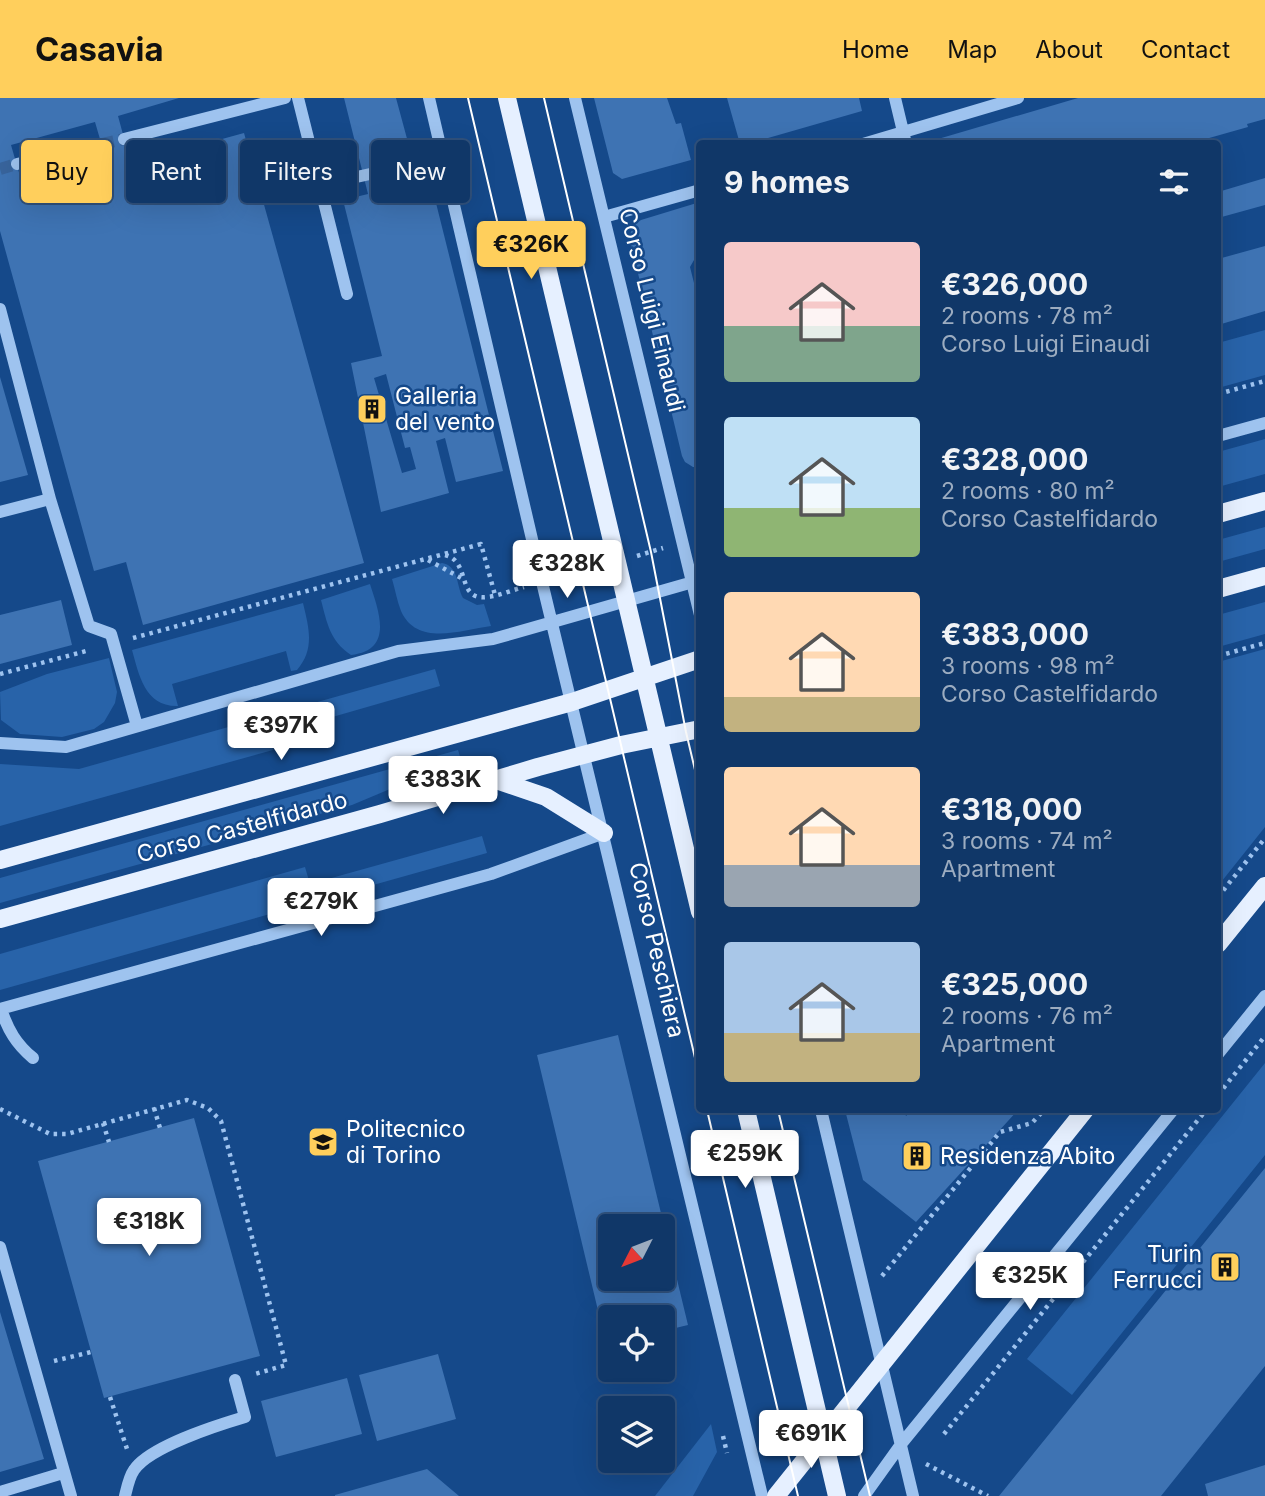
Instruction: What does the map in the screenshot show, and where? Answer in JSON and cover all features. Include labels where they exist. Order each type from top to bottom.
[{"type":"main road","points":[[507,98],[696,895]]},
{"type":"main road","points":[[1221,513],[1265,501]]},
{"type":"main road","points":[[1221,588],[1265,576]]},
{"type":"main road","name":"Corso Castelfidardo","points":[[0,860],[572,702],[696,660]]},
{"type":"main road","name":"Corso Castelfidardo","points":[[0,919],[584,755],[696,730]]},
{"type":"main road","points":[[496,780],[547,797],[604,832]]},
{"type":"main road","points":[[1221,940],[1265,886]]},
{"type":"main road","points":[[747,1113],[836,1496]]},
{"type":"main road","points":[[776,1496],[1083,1113]]},
{"type":"street","points":[[124,139],[285,98]]},
{"type":"street","points":[[298,98],[309,140]]},
{"type":"street","points":[[429,98],[439,140]]},
{"type":"street","name":"Corso Luigi Einaudi","points":[[575,98],[696,581]]},
{"type":"street","points":[[895,98],[905,138],[1018,98]]},
{"type":"street","points":[[17,164],[21,163]]},
{"type":"street","points":[[604,217],[696,191]]},
{"type":"street","points":[[325,203],[348,294]]},
{"type":"street","points":[[454,203],[572,702]]},
{"type":"street","points":[[0,309],[50,499],[89,626],[111,634],[137,726]]},
{"type":"street","points":[[1221,435],[1265,423]]},
{"type":"street","points":[[0,512],[50,499]]},
{"type":"street","points":[[0,743],[66,747],[398,651],[493,639],[696,581]]},
{"type":"street","name":"Corso Peschiera","points":[[572,702],[762,1496]]},
{"type":"street","points":[[33,1058],[9,1033],[1,1009],[491,874],[604,832]]},
{"type":"street","points":[[1221,1050],[1265,996]]},
{"type":"street","points":[[822,1113],[913,1496]]},
{"type":"street","points":[[864,1496],[902,1443],[1171,1113]]},
{"type":"street","points":[[0,1247],[71,1496]]},
{"type":"street","points":[[125,1496],[133,1470],[144,1459],[159,1450],[245,1417],[235,1380]]},
{"type":"street","points":[[0,1492],[64,1473]]},
{"type":"path","points":[[1221,393],[1265,381]]},
{"type":"path","points":[[0,674],[114,644],[444,554],[481,544],[495,595],[475,597],[467,590],[459,563],[453,556],[444,554]]},
{"type":"path","points":[[426,559],[464,579]]},
{"type":"path","points":[[1221,655],[1265,643]]},
{"type":"path","points":[[1221,893],[1265,838]]},
{"type":"path","points":[[1221,1091],[1265,1036]]},
{"type":"path","points":[[0,1109],[50,1134],[67,1134],[187,1100],[208,1108],[220,1121],[286,1365],[235,1380]]},
{"type":"path","points":[[153,1108],[160,1128]]},
{"type":"path","points":[[881,1277],[1000,1132],[1032,1123],[1041,1113]]},
{"type":"path","points":[[944,1434],[1204,1113]]},
{"type":"path","points":[[103,1123],[109,1142]]},
{"type":"path","points":[[46,1364],[91,1352]]},
{"type":"path","points":[[110,1397],[133,1470]]},
{"type":"path","points":[[923,1463],[988,1496]]},
{"type":"shaded area","points":[[1265,330],[1265,375],[1221,387],[1221,342]]},
{"type":"shaded area","points":[[1265,439],[1265,474],[1221,486],[1221,451]]},
{"type":"shaded area","points":[[1265,527],[1265,549],[1221,561],[1221,539]]},
{"type":"shaded area","points":[[442,563],[454,572],[463,598],[477,605],[484,604],[491,626],[441,634],[418,629],[408,622],[401,611],[392,579]]},
{"type":"shaded area","points":[[370,584],[379,617],[378,638],[365,652],[351,655],[334,638],[321,600]]},
{"type":"shaded area","points":[[1265,602],[1265,634],[1221,646],[1221,614]]},
{"type":"shaded area","points":[[303,603],[309,638],[303,662],[297,670],[291,671],[286,651],[172,684],[178,706],[158,701],[145,688],[132,650]]},
{"type":"shaded area","points":[[1265,649],[1265,827],[1221,882],[1221,661]]},
{"type":"shaded area","points":[[109,658],[117,692],[115,703],[104,722],[94,729],[62,737],[20,734],[1,720],[0,692],[47,674]]},
{"type":"shaded area","points":[[435,669],[440,686],[270,735],[273,750],[0,826],[0,764],[79,769]]},
{"type":"shaded area","points":[[458,750],[463,766],[402,784],[352,805],[0,903],[0,878]]},
{"type":"shaded area","points":[[482,836],[487,853],[0,990],[0,954],[305,867],[310,884]]},
{"type":"shaded area","points":[[1265,1063],[1265,1155],[1072,1395],[1027,1359]]},
{"type":"shaded area","points":[[711,1424],[717,1452],[693,1496],[655,1496]]},
{"type":"building","points":[[0,98],[179,98],[118,116],[126,146],[126,203],[226,203],[226,140],[218,140],[244,133],[246,140],[240,140],[240,203],[264,203],[364,563],[143,625],[126,562],[94,571],[0,231]]},
{"type":"building","points":[[344,98],[396,98],[407,140],[371,140],[371,203],[436,203],[503,471],[456,482],[445,438],[436,441],[449,493],[381,512],[351,363],[382,356],[344,203],[357,203],[357,197],[368,194],[357,140],[354,140]],"holes":[[[386,374],[405,448],[410,447],[416,469],[402,473],[374,378]]]},
{"type":"building","points":[[594,98],[667,98],[676,124],[681,123],[691,160],[622,179],[613,173]]},
{"type":"building","points":[[727,98],[859,98],[862,111],[761,140],[739,140]]},
{"type":"building","points":[[1078,98],[1265,98],[1265,119],[1247,124],[1248,127],[1202,140],[938,139]]},
{"type":"building","points":[[1265,178],[1265,205],[1221,217],[1221,191]]},
{"type":"building","points":[[696,203],[696,260],[690,267],[694,283],[696,282],[696,467],[685,462],[682,456],[629,236],[635,224]]},
{"type":"building","points":[[1265,246],[1265,311],[1221,324],[1221,258]]},
{"type":"building","points":[[0,377],[28,475],[0,482]]},
{"type":"building","points":[[61,600],[72,645],[0,664],[0,615]]},
{"type":"building","points":[[618,1035],[661,1214],[598,1214],[598,1292],[676,1292],[676,1275],[688,1325],[675,1328],[675,1305],[598,1305],[598,1310],[537,1055]]},
{"type":"building","name":"Residenza Abito","points":[[846,1113],[905,1113],[906,1116],[909,1113],[1015,1113],[916,1222],[863,1180]]},
{"type":"building","points":[[194,1118],[260,1356],[104,1398],[38,1161]]},
{"type":"building","name":"Turin Ferrucci","points":[[1265,1168],[1265,1366],[1161,1496],[999,1496]]},
{"type":"building","points":[[0,1312],[44,1459],[0,1472]]},
{"type":"building","points":[[438,1354],[456,1419],[377,1441],[359,1375]]},
{"type":"building","points":[[347,1378],[362,1434],[276,1457],[261,1401]]},
{"type":"building","points":[[1265,1465],[1265,1496],[1208,1496],[1205,1484]]},
{"type":"building","points":[[427,1469],[459,1496],[335,1496],[335,1495]]},
{"type":"tunnel","points":[[112,142],[124,139]]},
{"type":"tunnel","points":[[0,169],[17,164]]},
{"type":"tram line","points":[[468,98],[696,1062]]},
{"type":"tram line","points":[[544,98],[651,552],[696,774]]},
{"type":"tram line","points":[[708,1113],[798,1496]]},
{"type":"tram line","points":[[779,1113],[870,1496]]},
{"type":"place","name":"Galleria del vento","points":[[372,409]]},
{"type":"place","name":"Politecnico di Torino","points":[[323,1142]]},
{"type":"place","name":"Residenza Abito","points":[[917,1156]]},
{"type":"place","name":"Turin Ferrucci","points":[[1225,1267]]}]
